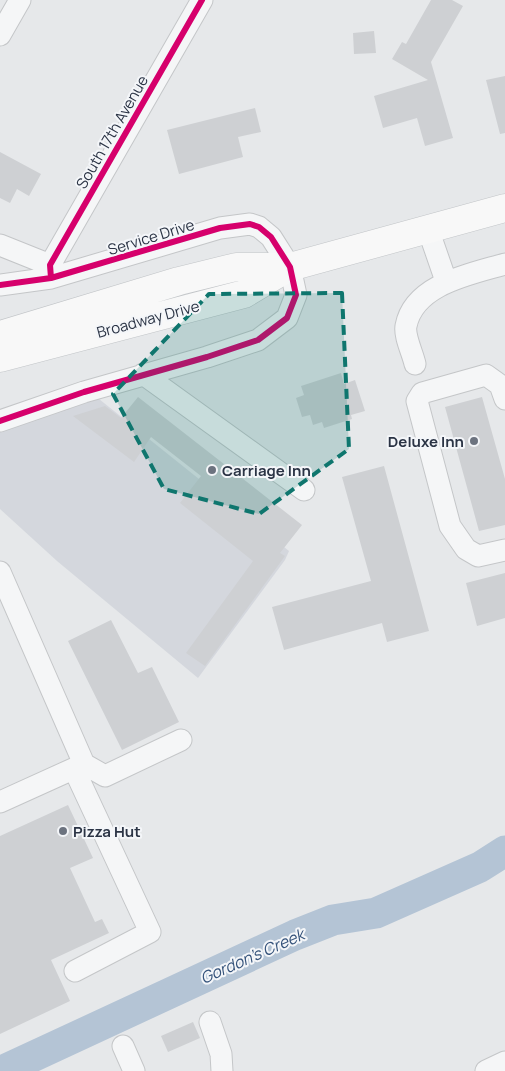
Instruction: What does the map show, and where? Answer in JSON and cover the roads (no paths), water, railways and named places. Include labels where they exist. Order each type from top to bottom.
[{"type":"main road","name":"Broadway Drive","points":[[0,341],[179,281],[236,267],[290,266],[505,208]]},
{"type":"main road","name":"Broadway Drive","points":[[0,341],[31,350],[244,294],[290,266]]},
{"type":"main road","points":[[0,368],[31,350]]},
{"type":"street","points":[[0,35],[20,0]]},
{"type":"street","name":"South 17th Avenue","points":[[50,272],[202,0]]},
{"type":"street","name":"Service Drive","points":[[0,285],[220,228],[250,224],[259,227],[272,237],[290,266]]},
{"type":"street","points":[[428,229],[446,281]]},
{"type":"street","points":[[0,245],[50,272]]},
{"type":"street","points":[[415,364],[406,328],[412,311],[432,290],[446,281],[505,264]]},
{"type":"street","points":[[0,421],[143,374],[207,357],[258,340],[287,318],[296,295],[290,266]]},
{"type":"street","points":[[143,374],[304,490]]},
{"type":"street","points":[[505,399],[500,385],[486,376],[422,394],[417,401],[419,416],[450,526],[466,549],[478,556],[505,550]]},
{"type":"street","points":[[0,572],[79,767],[150,932],[75,971]]},
{"type":"street","points":[[0,802],[79,767],[105,776],[181,740]]},
{"type":"street","points":[[210,1022],[221,1054],[222,1071]]},
{"type":"street","points":[[123,1046],[134,1071]]},
{"type":"street","points":[[486,1071],[505,1062]]},
{"type":"waterway","name":"Gordon's Creek","points":[[2,1071],[295,935],[333,920],[376,913],[480,867],[505,851]]},
{"type":"place","name":"Deluxe Inn","points":[[474,441]]},
{"type":"place","name":"Carriage Inn","points":[[212,470]]},
{"type":"place","name":"Pizza Hut","points":[[63,831]]}]
